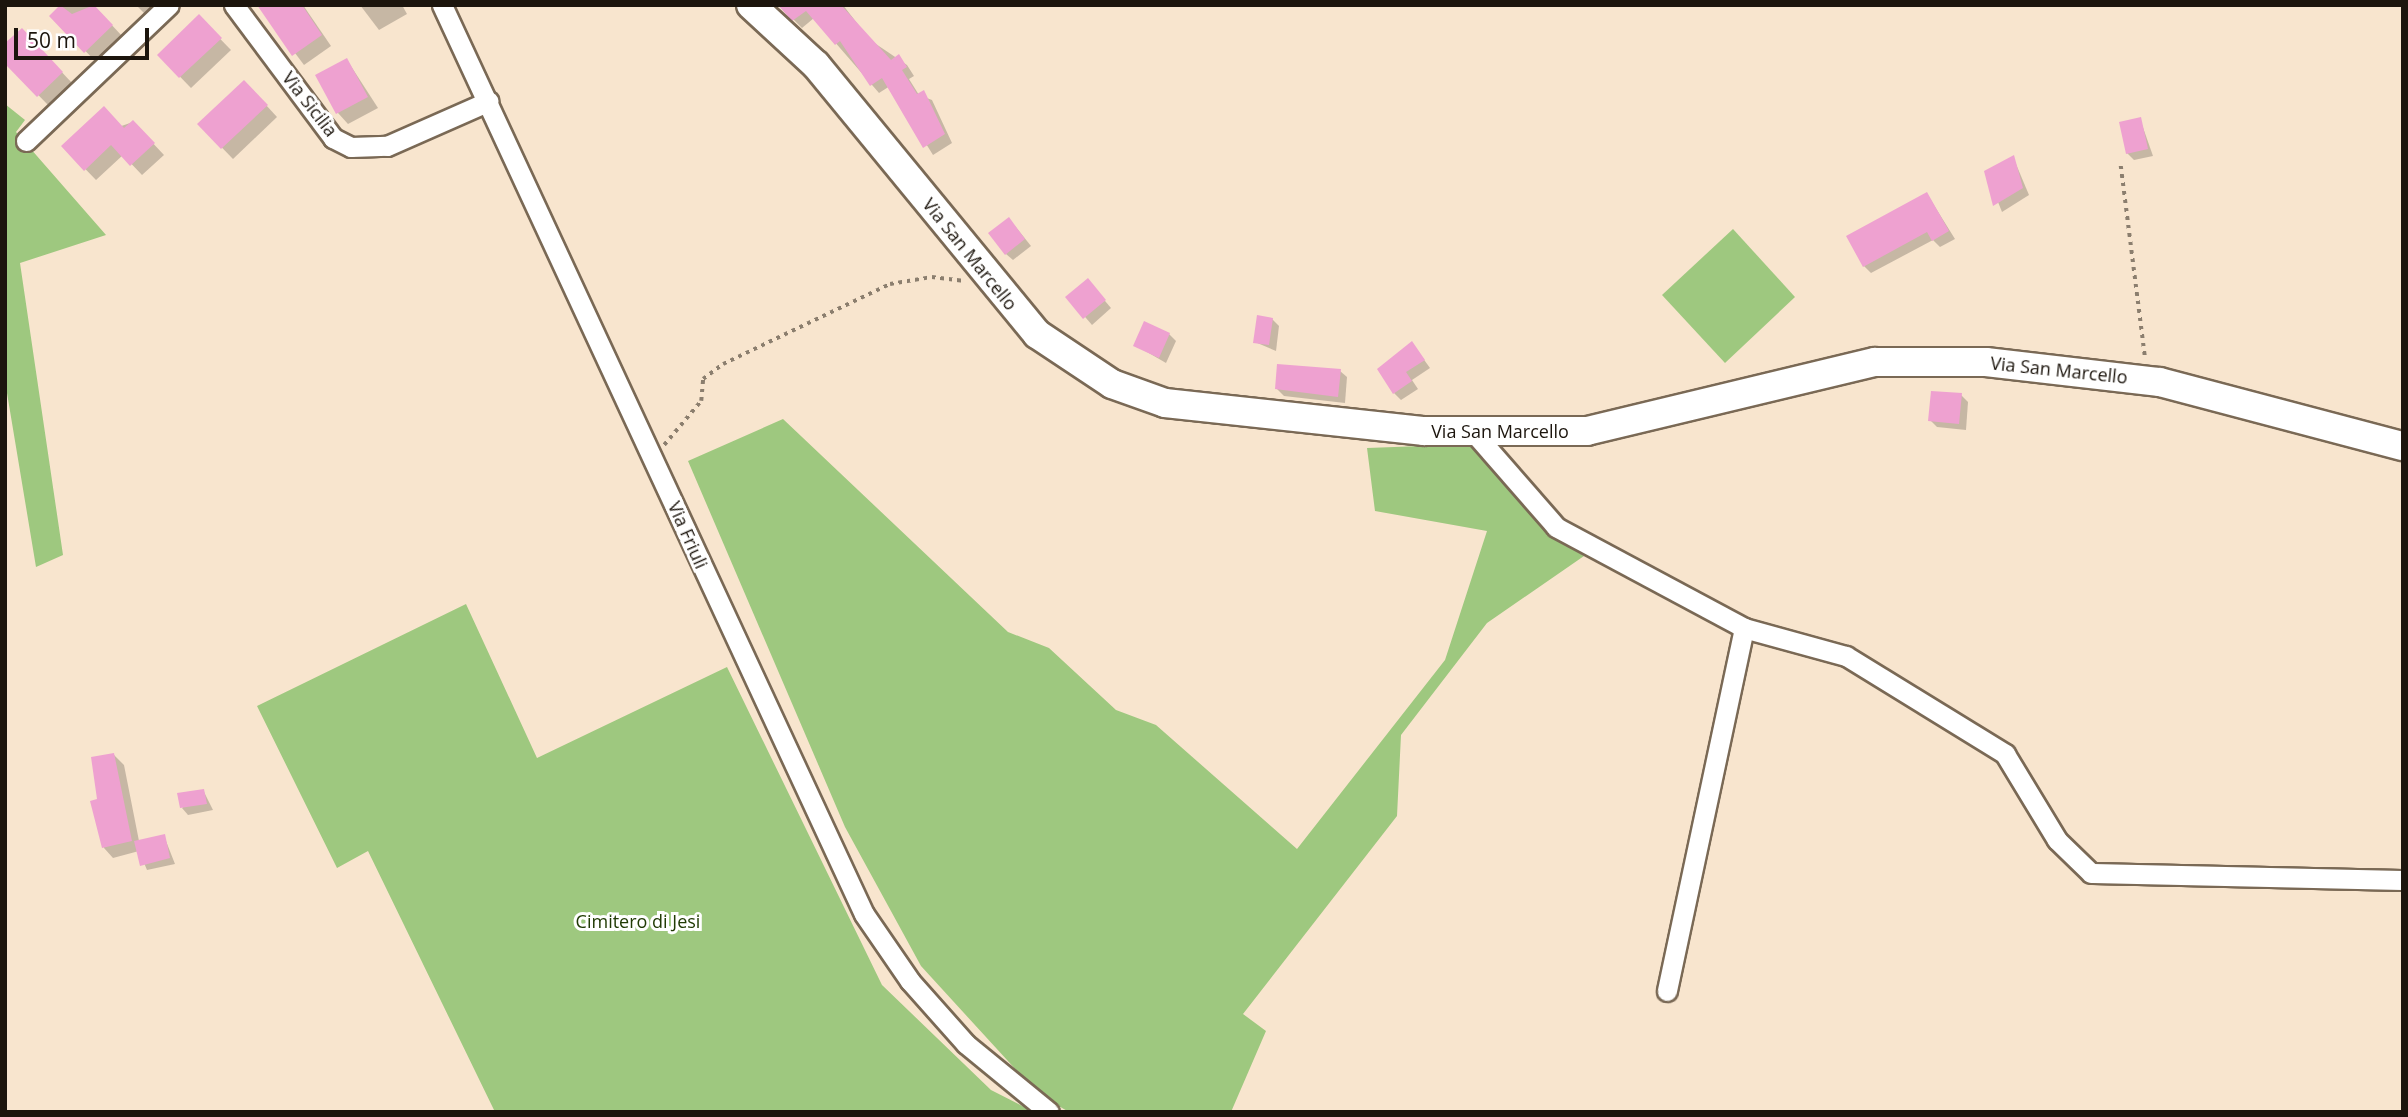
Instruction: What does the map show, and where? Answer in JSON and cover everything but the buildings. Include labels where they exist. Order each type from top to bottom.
[{"type":"main road","name":"Via San Marcello","points":[[751,5],[816,65],[992,284],[1075,364],[1165,403],[1475,434],[1587,431],[1875,362],[1921,360],[2148,380],[2403,446]]},
{"type":"street","points":[[26,141],[169,5]]},
{"type":"street","name":"Via Sicilia","points":[[234,5],[333,138],[351,147],[387,146],[489,101]]},
{"type":"street","name":"Via Friuli","points":[[442,5],[489,101],[864,914],[911,981],[966,1044],[1049,1112]]},
{"type":"street","points":[[1475,434],[1556,527],[1744,628],[1846,656],[2005,754],[2057,840],[2091,873],[2403,880]]},
{"type":"street","points":[[1667,991],[1744,628]]},
{"type":"path","points":[[2121,166],[2148,380]]},
{"type":"path","points":[[652,454],[680,434],[701,401],[703,379],[841,304],[890,284],[932,277],[992,284]]},
{"type":"green space","points":[[5,104],[25,120],[16,132],[106,235],[20,263],[63,555],[36,567],[5,381]]},
{"type":"green space","points":[[1733,229],[1795,297],[1725,363],[1662,295]]},
{"type":"green space","points":[[783,419],[1008,632],[1049,648],[1116,710],[1156,725],[1297,849],[1445,660],[1487,531],[1375,511],[1367,448],[1477,444],[1548,533],[1584,556],[1487,623],[1401,735],[1397,816],[1243,1014],[1266,1031],[1231,1112],[1069,1112],[1038,1094],[921,966],[845,827],[688,461]]},
{"type":"green space","name":"Cimitero di Jesi","points":[[466,604],[537,758],[727,667],[882,985],[991,1090],[1034,1112],[495,1112],[368,851],[337,868],[257,706]]}]
